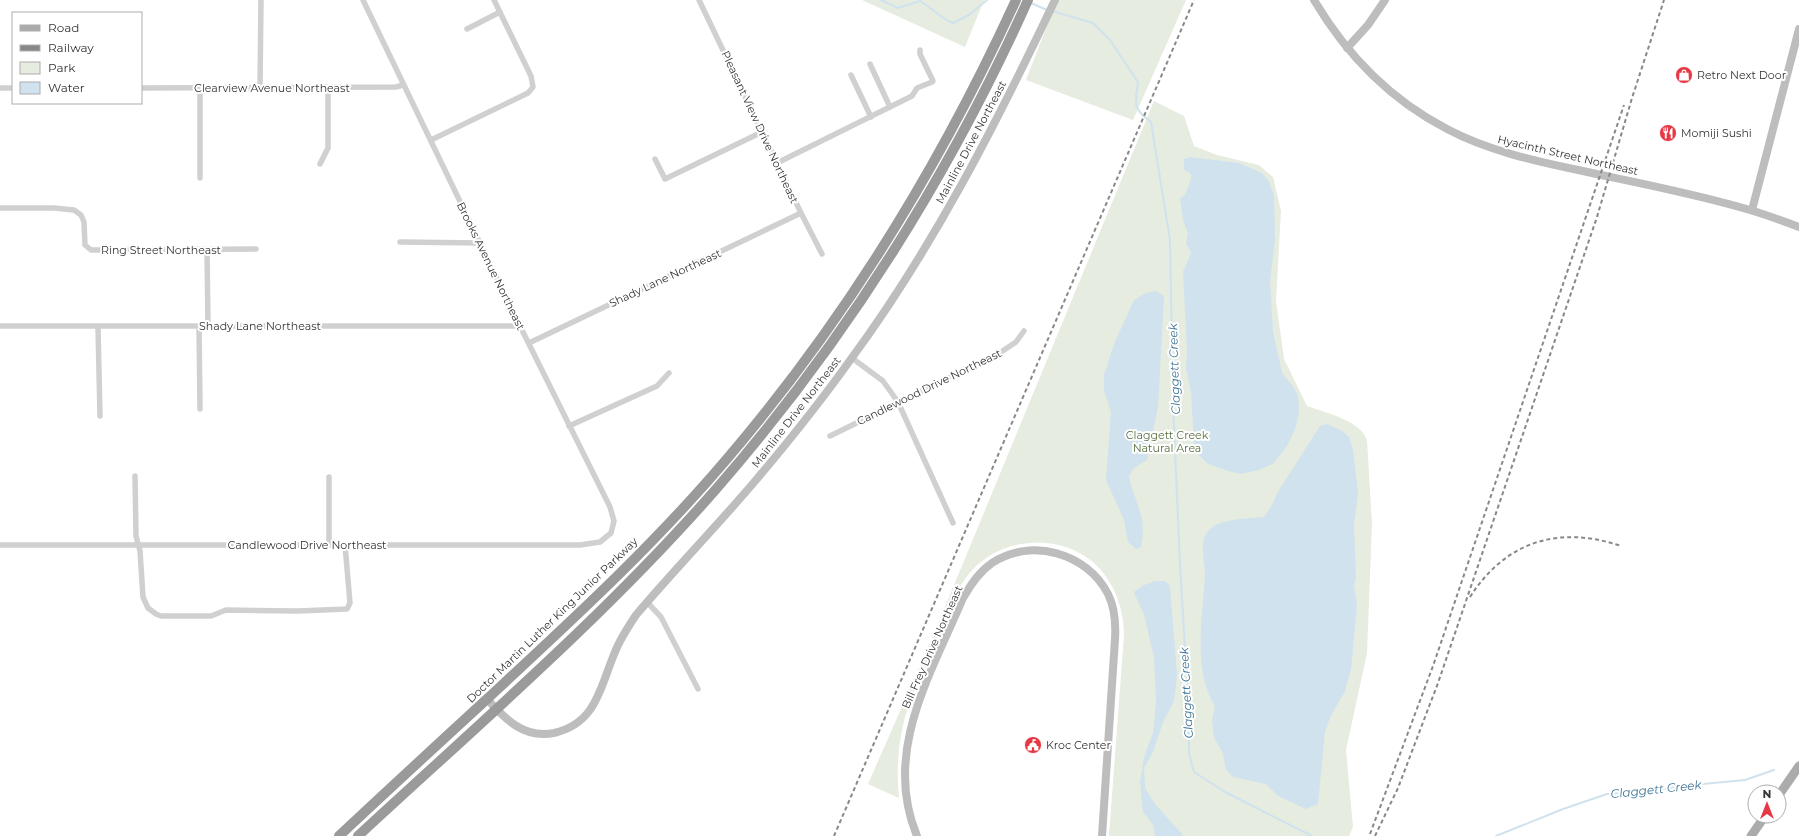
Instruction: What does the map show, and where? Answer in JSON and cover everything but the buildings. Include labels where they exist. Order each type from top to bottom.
[{"type":"highway","name":"Doctor Martin Luther King Junior Parkway","points":[[339,836],[603,591],[673,519],[726,460],[803,364],[870,268],[910,204],[952,130],[1016,0]]},
{"type":"highway","points":[[358,836],[587,623],[674,535],[748,452],[805,380],[856,310],[924,202],[976,110],[1028,0]]},
{"type":"main road","points":[[1787,784],[1799,766]]},
{"type":"main road","points":[[1751,836],[1759,824]]},
{"type":"street","points":[[260,88],[261,0]]},
{"type":"street","name":"Brooks Avenue Northeast","points":[[363,0],[611,511],[614,525],[611,533]]},
{"type":"street","points":[[431,140],[528,93],[533,87],[531,76],[494,0]]},
{"type":"street","name":"Pleasant View Drive Northeast","points":[[699,0],[822,254]]},
{"type":"street","name":"Mainline Drive Northeast","points":[[486,699],[495,709],[520,729],[541,734],[564,730],[574,725],[591,710],[598,698],[615,652],[625,631],[648,602],[756,480],[852,358],[916,262],[955,197],[1004,107],[1055,0]]},
{"type":"street","name":"Hyacinth Street Northeast","points":[[1314,0],[1346,48],[1381,83],[1432,121],[1476,143],[1525,158],[1705,197],[1752,210],[1799,227]]},
{"type":"street","points":[[1346,48],[1368,25],[1385,0]]},
{"type":"street","points":[[467,29],[500,12]]},
{"type":"street","points":[[1752,210],[1799,29]]},
{"type":"street","points":[[777,163],[912,96],[917,88],[927,85],[933,81],[920,54],[920,50]]},
{"type":"street","points":[[870,64],[890,107]]},
{"type":"street","points":[[851,75],[871,117]]},
{"type":"street","name":"Clearview Avenue Northeast","points":[[142,88],[328,88],[396,87],[403,85]]},
{"type":"street","points":[[0,88],[12,88]]},
{"type":"street","points":[[200,88],[200,178]]},
{"type":"street","points":[[320,164],[328,148],[328,88]]},
{"type":"street","points":[[655,159],[665,179],[762,132]]},
{"type":"street","name":"Ring Street Northeast","points":[[0,208],[54,208],[74,210],[81,216],[84,222],[85,245],[91,250],[256,249]]},
{"type":"street","name":"Shady Lane Northeast","points":[[529,343],[801,213]]},
{"type":"street","points":[[400,242],[480,243]]},
{"type":"street","points":[[207,250],[208,326]]},
{"type":"street","name":"Shady Lane Northeast","points":[[0,326],[520,326]]},
{"type":"street","points":[[98,326],[100,416]]},
{"type":"street","points":[[199,326],[200,409]]},
{"type":"street","name":"Candlewood Drive Northeast","points":[[830,436],[1009,348],[1016,342],[1024,331]]},
{"type":"street","points":[[852,358],[883,381],[898,402],[953,523]]},
{"type":"street","points":[[569,426],[657,386],[669,373]]},
{"type":"street","points":[[135,476],[136,536],[139,545],[143,597],[148,608],[161,616],[211,616],[226,610],[306,611],[347,609],[350,603],[345,545]]},
{"type":"street","points":[[329,477],[329,545]]},
{"type":"street","name":"Candlewood Drive Northeast","points":[[0,544],[580,545],[600,542],[611,533]]},
{"type":"street","name":"Bill Frey Drive Northeast","points":[[917,836],[906,797],[905,767],[908,736],[919,701],[963,598],[971,584],[992,563],[1019,552],[1042,550],[1062,554],[1084,566],[1102,584],[1114,610],[1116,639],[1102,836]]},
{"type":"street","points":[[648,602],[661,617],[698,689]]},
{"type":"green space","points":[[862,0],[984,0],[965,47]]},
{"type":"green space","points":[[1057,0],[1186,0],[1133,120],[1026,80]]},
{"type":"green space","name":"Claggett Creek Natural Area","points":[[1154,101],[1184,116],[1194,146],[1217,155],[1259,165],[1273,177],[1281,211],[1276,301],[1284,359],[1307,406],[1350,422],[1363,433],[1367,440],[1372,524],[1367,653],[1346,750],[1353,827],[1349,836],[1109,836],[1124,635],[1124,625],[1120,605],[1107,578],[1093,562],[1078,552],[1062,546],[1045,543],[1028,543],[1011,546],[995,553],[980,563],[963,581],[905,717],[898,757],[899,798],[868,784],[933,636]]},
{"type":"water","points":[[1190,157],[1239,163],[1262,173],[1268,180],[1274,195],[1275,239],[1270,282],[1273,331],[1282,373],[1293,386],[1298,396],[1299,411],[1296,427],[1287,446],[1274,463],[1259,470],[1241,474],[1208,464],[1196,452],[1194,443],[1191,392],[1186,369],[1187,350],[1183,272],[1191,252],[1186,244],[1188,234],[1183,220],[1180,198],[1185,195],[1191,179],[1191,174],[1184,169],[1184,159]]},
{"type":"water","points":[[1156,291],[1164,296],[1158,407],[1147,460],[1134,468],[1129,476],[1143,525],[1141,547],[1136,549],[1128,542],[1124,520],[1106,480],[1111,412],[1104,391],[1104,375],[1114,344],[1134,300],[1146,293]]},
{"type":"water","points":[[1327,424],[1342,431],[1349,437],[1353,449],[1358,493],[1354,526],[1356,578],[1354,585],[1357,606],[1351,669],[1345,691],[1331,716],[1325,731],[1318,804],[1306,809],[1278,796],[1266,784],[1233,777],[1226,770],[1223,754],[1214,737],[1212,721],[1215,706],[1208,692],[1203,676],[1201,659],[1201,624],[1205,574],[1203,545],[1206,534],[1209,530],[1220,523],[1264,517],[1279,490],[1320,426]]},
{"type":"water","points":[[1155,581],[1165,581],[1170,586],[1177,675],[1174,701],[1163,722],[1153,752],[1144,768],[1145,788],[1155,804],[1182,834],[1182,836],[1155,836],[1153,825],[1143,812],[1140,782],[1144,757],[1153,733],[1156,703],[1154,657],[1144,615],[1134,592],[1142,586]]},
{"type":"waterway","name":"Claggett Creek","points":[[881,0],[898,8],[920,1],[953,23],[969,15],[987,0]]},
{"type":"waterway","name":"Claggett Creek","points":[[1031,3],[1047,10]]},
{"type":"waterway","name":"Claggett Creek","points":[[1052,11],[1093,23],[1110,40],[1138,82],[1136,105],[1141,113],[1151,122],[1170,240],[1173,402],[1180,566],[1188,697],[1189,753],[1194,772],[1225,792],[1312,836]]},
{"type":"waterway","name":"Claggett Creek","points":[[1496,836],[1563,809],[1607,794],[1650,791],[1681,786],[1745,780],[1774,770]]},
{"type":"railway","points":[[834,836],[1194,0]]},
{"type":"railway","points":[[1375,836],[1398,788],[1438,683],[1597,217],[1632,98],[1664,0]]},
{"type":"railway","points":[[1370,834],[1433,666],[1624,105]]},
{"type":"railway","points":[[1470,597],[1484,578],[1500,562],[1517,551],[1536,543],[1555,538],[1576,537],[1598,540],[1621,546]]},
{"type":"place","name":"Retro Next Door","points":[[1684,75]]},
{"type":"place","name":"Momiji Sushi","points":[[1668,133]]},
{"type":"place","name":"Kroc Center","points":[[1033,745]]}]
